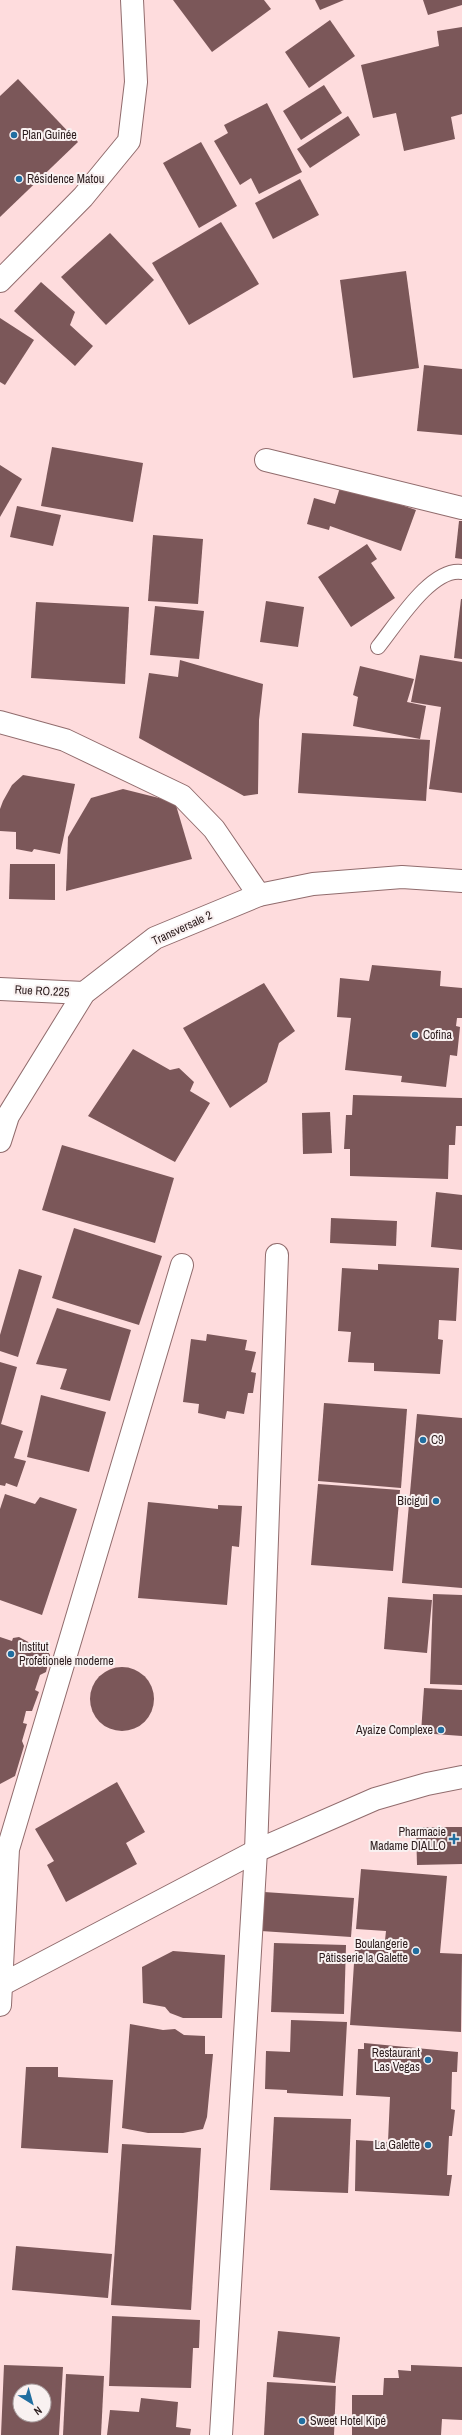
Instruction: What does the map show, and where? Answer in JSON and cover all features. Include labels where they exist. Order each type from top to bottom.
[{"type":"street","points":[[0,281],[83,197],[129,141],[136,82],[132,0]]},
{"type":"street","points":[[266,460],[462,508]]},
{"type":"street","points":[[0,722],[65,740],[182,796],[214,829],[259,895]]},
{"type":"street","name":"Transversale 2","points":[[0,1141],[8,1116],[84,993],[155,938],[259,895],[313,884],[402,877],[462,882]]},
{"type":"street","name":"Rue RO.225","points":[[0,989],[84,993]]},
{"type":"street","points":[[221,2435],[256,1851],[277,1255]]},
{"type":"street","points":[[0,1995],[8,1849],[182,1265]]},
{"type":"street","points":[[0,1995],[256,1851],[375,1799],[427,1784],[462,1777]]},
{"type":"lane","points":[[378,648],[421,594],[437,578],[454,571],[462,572]]},
{"type":"building","points":[[173,0],[264,0],[271,9],[212,52]]},
{"type":"building","points":[[315,0],[344,0],[320,10]]},
{"type":"building","points":[[423,0],[462,0],[462,5],[428,15]]},
{"type":"building","points":[[330,20],[355,56],[309,88],[285,52]]},
{"type":"building","points":[[462,27],[462,114],[451,117],[455,139],[404,151],[396,113],[373,118],[361,65],[439,46],[437,31]]},
{"type":"building","name":"Résidence Matou","points":[[18,79],[78,142],[0,217],[0,96]]},
{"type":"building","points":[[324,85],[342,113],[301,140],[283,111]]},
{"type":"building","points":[[267,103],[302,172],[259,194],[251,178],[240,185],[214,141],[228,133],[224,125]]},
{"type":"building","points":[[348,116],[360,135],[310,168],[297,149]]},
{"type":"building","points":[[201,142],[237,206],[199,228],[163,163]]},
{"type":"building","points":[[300,179],[319,215],[273,239],[255,203]]},
{"type":"building","points":[[221,222],[259,284],[189,325],[152,263]]},
{"type":"building","points":[[110,233],[154,280],[106,325],[61,277]]},
{"type":"building","points":[[406,271],[419,368],[353,378],[340,280]]},
{"type":"building","points":[[41,282],[75,312],[70,325],[93,346],[75,366],[14,311]]},
{"type":"building","points":[[0,318],[34,340],[5,385],[0,382]]},
{"type":"building","points":[[424,365],[462,369],[462,435],[417,431]]},
{"type":"building","points":[[52,447],[143,463],[133,522],[41,506]]},
{"type":"building","points":[[0,465],[22,479],[0,517]]},
{"type":"building","points":[[341,484],[416,510],[401,551],[330,526],[329,530],[307,524],[314,498],[335,504]]},
{"type":"building","points":[[17,506],[61,515],[53,546],[10,537]]},
{"type":"building","points":[[459,521],[462,521],[462,559],[455,558]]},
{"type":"building","points":[[153,535],[203,539],[198,604],[148,601]]},
{"type":"building","points":[[367,544],[377,559],[371,563],[395,598],[351,627],[318,577]]},
{"type":"building","points":[[462,599],[462,659],[454,658]]},
{"type":"building","points":[[266,601],[304,607],[298,647],[260,642]]},
{"type":"building","points":[[36,602],[129,607],[125,684],[31,678]]},
{"type":"building","points":[[155,606],[204,611],[199,659],[150,655]]},
{"type":"building","points":[[420,655],[462,662],[462,793],[429,789],[441,707],[411,702]]},
{"type":"building","points":[[180,660],[263,684],[259,720],[258,794],[244,796],[139,738],[149,673],[178,677]]},
{"type":"building","points":[[360,666],[414,679],[407,702],[426,706],[420,739],[353,726],[358,697],[353,695]]},
{"type":"building","points":[[302,733],[430,740],[426,801],[298,793]]},
{"type":"building","points":[[23,775],[75,784],[60,854],[34,849],[32,852],[16,849],[16,832],[0,831],[0,809],[3,801],[12,785]]},
{"type":"building","points":[[123,789],[175,802],[192,859],[66,891],[68,837],[91,798]]},
{"type":"building","points":[[10,864],[55,864],[55,900],[9,899]]},
{"type":"building","points":[[372,965],[441,971],[440,986],[462,988],[462,1018],[457,1018],[456,1026],[460,1027],[457,1056],[450,1055],[446,1087],[401,1082],[402,1076],[345,1070],[351,1018],[337,1017],[340,978],[369,981]]},
{"type":"building","points":[[264,983],[295,1031],[279,1043],[267,1082],[230,1108],[183,1028]]},
{"type":"building","points":[[133,1049],[170,1070],[179,1068],[194,1082],[190,1091],[210,1103],[175,1162],[88,1116]]},
{"type":"building","points":[[353,1095],[462,1098],[462,1126],[456,1126],[455,1145],[449,1145],[448,1179],[350,1176],[350,1149],[344,1149],[346,1115],[352,1115]]},
{"type":"building","points":[[330,1112],[332,1153],[303,1154],[302,1113]]},
{"type":"building","points":[[62,1145],[174,1178],[155,1243],[42,1210]]},
{"type":"building","points":[[436,1192],[462,1195],[462,1250],[431,1247]]},
{"type":"building","points":[[331,1218],[397,1221],[396,1246],[330,1243]]},
{"type":"building","points":[[74,1228],[162,1256],[139,1325],[52,1298]]},
{"type":"building","points":[[378,1264],[459,1268],[456,1321],[439,1320],[438,1339],[443,1340],[440,1374],[374,1371],[374,1363],[348,1362],[351,1332],[338,1331],[342,1268],[378,1270]]},
{"type":"building","points":[[19,1269],[42,1276],[18,1357],[0,1351],[0,1335]]},
{"type":"building","points":[[57,1308],[131,1330],[110,1401],[60,1389],[67,1369],[36,1364]]},
{"type":"building","points":[[207,1334],[247,1340],[245,1350],[256,1352],[251,1372],[256,1373],[253,1393],[248,1393],[244,1414],[227,1411],[225,1419],[198,1413],[199,1404],[183,1402],[191,1339],[206,1341]]},
{"type":"building","points":[[0,1362],[17,1367],[1,1424],[23,1431],[14,1458],[26,1461],[17,1487],[6,1483],[5,1486],[0,1485]]},
{"type":"building","points":[[41,1395],[106,1412],[89,1472],[27,1457]]},
{"type":"building","points":[[324,1403],[407,1409],[401,1488],[318,1481]]},
{"type":"building","name":"Bicigui","points":[[417,1414],[462,1418],[462,1588],[402,1583]]},
{"type":"building","points":[[318,1484],[400,1490],[393,1571],[311,1565]]},
{"type":"building","points":[[5,1494],[35,1504],[40,1497],[77,1509],[42,1615],[0,1600],[0,1509]]},
{"type":"building","points":[[148,1502],[218,1509],[218,1505],[242,1506],[239,1547],[232,1546],[227,1605],[138,1598]]},
{"type":"building","points":[[433,1594],[462,1595],[462,1685],[430,1684]]},
{"type":"building","points":[[388,1597],[432,1600],[427,1653],[384,1649]]},
{"type":"building","points":[[0,1637],[12,1641],[13,1638],[19,1637],[32,1644],[46,1648],[50,1655],[46,1672],[40,1675],[35,1690],[39,1692],[32,1711],[26,1711],[23,1723],[27,1724],[22,1741],[24,1746],[15,1776],[0,1784]]},
{"type":"building","points":[[116,1667],[128,1667],[145,1676],[152,1687],[154,1699],[152,1711],[145,1722],[128,1731],[116,1731],[104,1726],[95,1717],[90,1705],[90,1693],[95,1681],[104,1672]]},
{"type":"building","points":[[424,1688],[462,1690],[462,1736],[421,1733]]},
{"type":"building","points":[[117,1782],[145,1832],[126,1843],[137,1864],[66,1902],[47,1865],[54,1861],[35,1829]]},
{"type":"building","points":[[416,1827],[462,1827],[462,1864],[417,1865]]},
{"type":"building","points":[[361,1869],[447,1876],[440,1953],[462,1954],[461,2032],[350,2025],[355,1948],[384,1950],[386,1931],[356,1929]]},
{"type":"building","points":[[264,1892],[354,1898],[351,1937],[261,1931]]},
{"type":"building","points":[[274,1943],[346,1945],[344,2014],[271,2012]]},
{"type":"building","points":[[173,1951],[225,1955],[222,2018],[183,2018],[170,2013],[165,2007],[143,2003],[142,1967]]},
{"type":"building","points":[[291,2020],[347,2022],[343,2096],[287,2093],[287,2090],[265,2089],[266,2051],[290,2052]]},
{"type":"building","points":[[130,2024],[163,2030],[175,2029],[184,2035],[205,2036],[205,2054],[213,2054],[207,2117],[203,2129],[183,2133],[148,2133],[122,2128]]},
{"type":"building","points":[[364,2043],[458,2052],[457,2072],[452,2072],[451,2109],[455,2110],[452,2136],[449,2136],[447,2175],[452,2175],[449,2196],[355,2191],[356,2140],[388,2142],[390,2097],[356,2095],[358,2049],[364,2049]]},
{"type":"building","points":[[26,2067],[58,2067],[58,2077],[113,2080],[108,2153],[21,2148]]},
{"type":"building","points":[[274,2117],[351,2119],[348,2193],[270,2190]]},
{"type":"building","points":[[122,2144],[201,2148],[191,2310],[111,2305]]},
{"type":"building","points":[[16,2246],[112,2254],[108,2298],[12,2290]]},
{"type":"building","points":[[112,2316],[200,2320],[199,2348],[193,2348],[191,2388],[109,2386]]},
{"type":"building","points":[[278,2331],[340,2337],[335,2383],[273,2377]]},
{"type":"building","points":[[4,2365],[63,2367],[59,2435],[1,2435]]},
{"type":"building","points":[[411,2365],[462,2367],[462,2420],[442,2419],[441,2435],[352,2435],[352,2395],[383,2395],[384,2378],[399,2378],[398,2370],[411,2371]]},
{"type":"building","points":[[66,2374],[104,2376],[101,2435],[63,2435]]},
{"type":"building","points":[[267,2382],[336,2386],[334,2435],[264,2435]]},
{"type":"building","points":[[141,2398],[178,2402],[176,2427],[191,2429],[190,2435],[107,2435],[110,2410],[139,2412]]},
{"type":"place","name":"Plan Guinée","points":[[14,135]]},
{"type":"place","name":"Résidence Matou","points":[[19,179]]},
{"type":"place","name":"Cofina","points":[[415,1035]]},
{"type":"place","name":"C9","points":[[423,1440]]},
{"type":"place","name":"Bicigui","points":[[436,1501]]},
{"type":"place","name":"Institut Profetionele moderne","points":[[11,1654]]},
{"type":"place","name":"Ayaize Complexe","points":[[441,1730]]},
{"type":"place","name":"Pharmacie Madame DIALLO","points":[[454,1839]]},
{"type":"place","name":"Boulangerie Pâtisserie la Galette","points":[[416,1951]]},
{"type":"place","name":"Restaurant Las Vegas","points":[[428,2060]]},
{"type":"place","name":"La Galette","points":[[428,2145]]},
{"type":"place","name":"Sweet Hotel Kipé","points":[[302,2421]]}]
